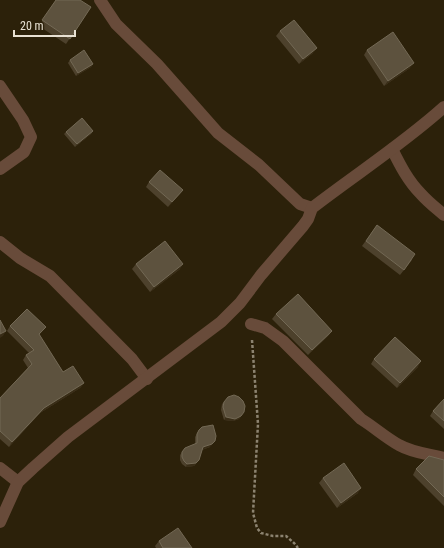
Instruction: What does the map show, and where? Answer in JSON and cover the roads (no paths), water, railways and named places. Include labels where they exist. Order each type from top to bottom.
[{"type":"street","points":[[100,0],[116,24],[157,64],[218,132],[259,164],[300,204],[312,208]]},
{"type":"street","points":[[0,86],[23,120],[31,137],[24,152],[0,169]]},
{"type":"street","points":[[0,522],[4,510],[18,482],[68,437],[216,326],[240,303],[261,275],[308,220],[312,208],[392,149],[444,107]]},
{"type":"street","points":[[392,149],[410,181],[420,194],[444,215]]},
{"type":"street","points":[[0,242],[20,258],[50,276],[132,359],[147,379]]},
{"type":"street","points":[[251,324],[265,328],[283,341],[361,419],[376,428],[388,438],[400,446],[419,453],[444,458]]},
{"type":"street","points":[[0,468],[18,482]]}]
